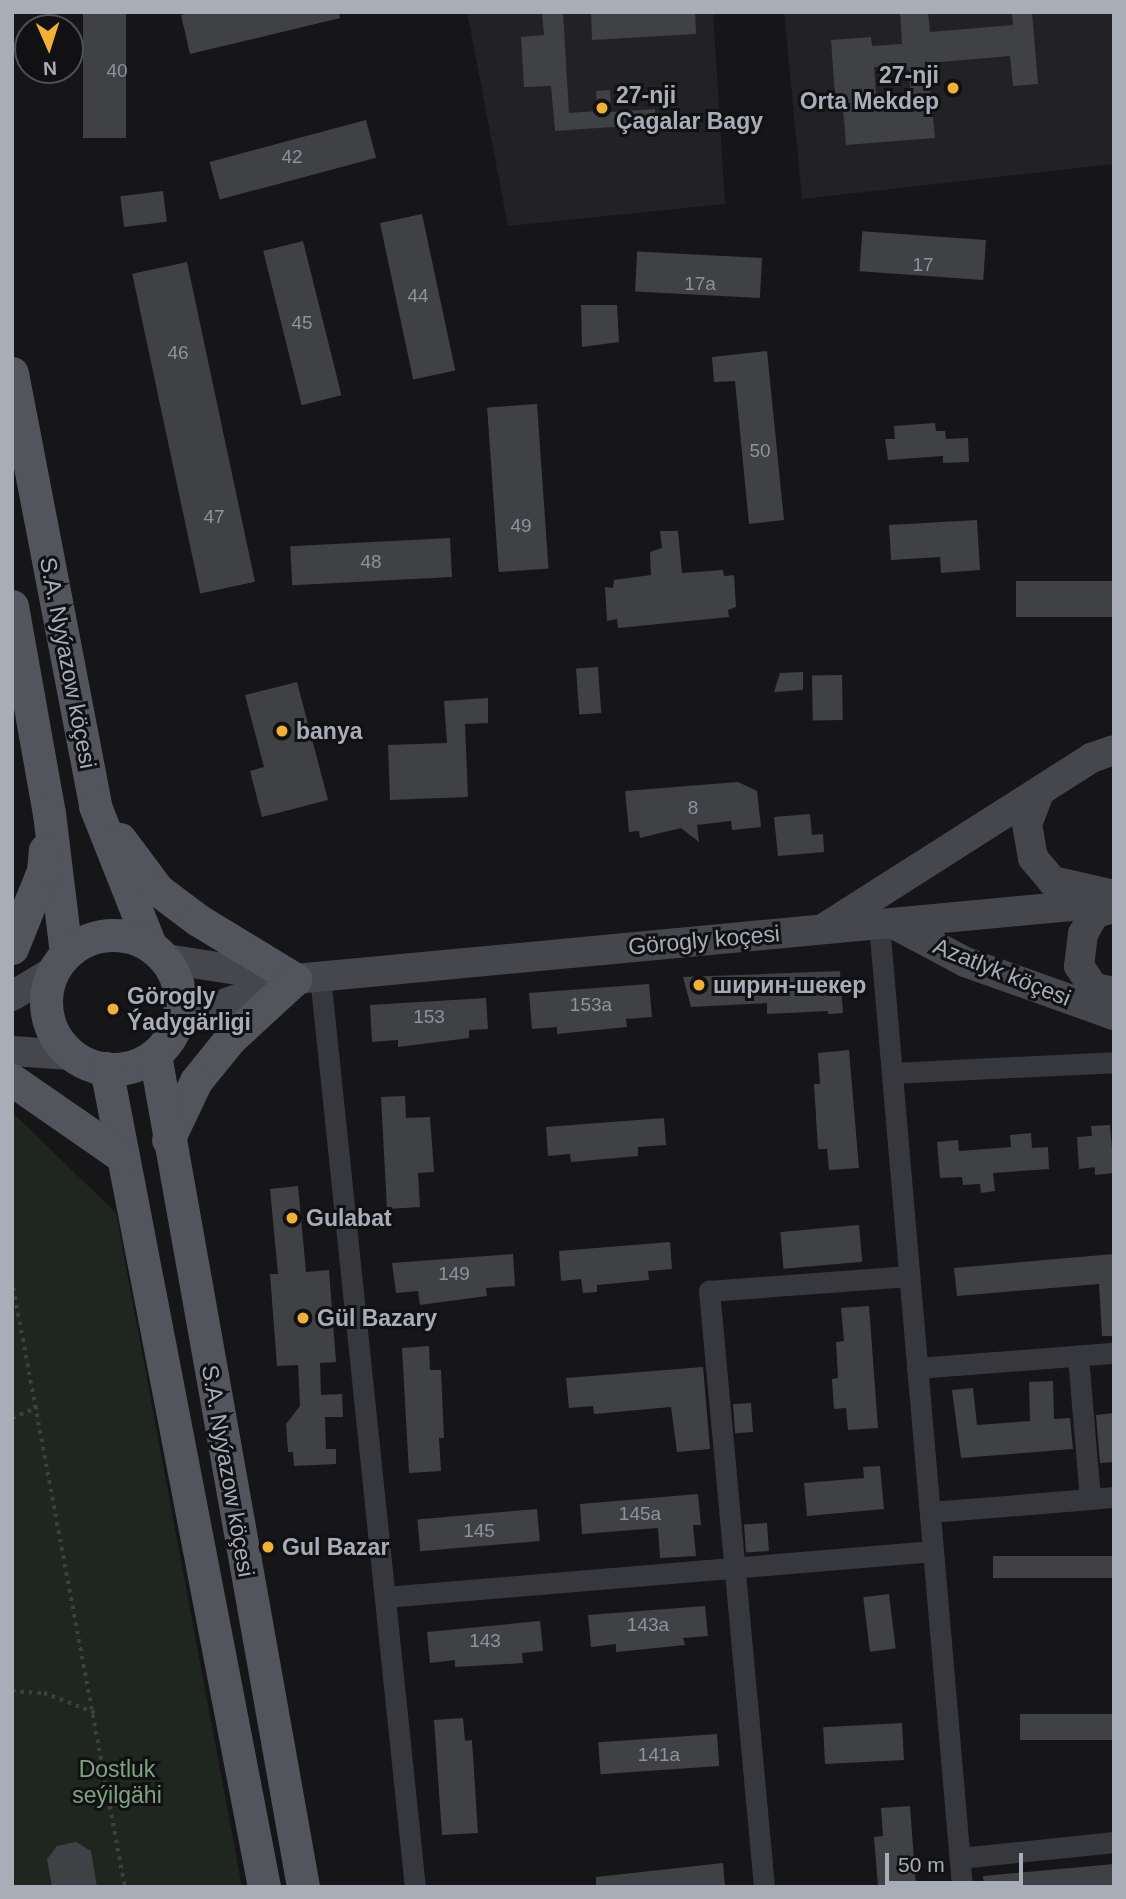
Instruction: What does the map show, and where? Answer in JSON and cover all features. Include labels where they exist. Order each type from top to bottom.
[{"type":"main road","name":"S.A. Nyýazow köçesi","points":[[12,373],[95,806],[158,952]]},
{"type":"main road","name":"S.A. Nyýazow köçesi","points":[[12,606],[49,813],[59,962]]},
{"type":"main road","points":[[95,806],[158,890],[198,920],[307,977],[230,1039],[195,1081],[168,1140]]},
{"type":"main road","points":[[12,948],[43,871],[49,813]]},
{"type":"main road","points":[[107,934],[129,936],[158,952],[177,977],[181,999],[178,1020],[155,1055],[135,1066],[106,1068],[71,1055],[56,1038],[47,1017],[46,994],[59,962],[85,940],[107,934]]},
{"type":"main road","name":"S.A. Nyýazow köçesi","points":[[155,1055],[303,1887]]},
{"type":"main road","name":"S.A. Nyýazow köçesi","points":[[106,1068],[264,1887]]},
{"type":"main road","points":[[12,1080],[123,1157]]},
{"type":"street","points":[[822,929],[1040,793],[1091,758],[1114,750]]},
{"type":"street","points":[[1040,793],[1027,824],[1033,858],[1052,881],[1114,894]]},
{"type":"street","name":"Görogly koçesi","points":[[307,977],[1114,902]]},
{"type":"street","points":[[1114,908],[1095,913],[1083,934],[1079,966],[1094,988],[1114,992]]},
{"type":"street","points":[[886,924],[892,1073],[962,1887]]},
{"type":"street","name":"Azatlyk köçesi","points":[[886,924],[965,962],[1114,1015]]},
{"type":"street","points":[[158,952],[307,977]]},
{"type":"street","points":[[12,996],[59,962]]},
{"type":"street","points":[[178,1020],[307,977]]},
{"type":"street","points":[[307,977],[385,1597],[415,1887]]},
{"type":"street","points":[[12,1051],[71,1055]]},
{"type":"street","points":[[892,1073],[1114,1062]]},
{"type":"street","points":[[764,1887],[709,1292],[909,1276]]},
{"type":"street","points":[[917,1368],[1114,1353]]},
{"type":"street","points":[[1078,1356],[1090,1499]]},
{"type":"street","points":[[930,1512],[1114,1497]]},
{"type":"street","points":[[385,1597],[933,1551]]},
{"type":"street","points":[[960,1858],[1114,1842]]},
{"type":"path","points":[[12,1280],[96,1713],[125,1887]]},
{"type":"path","points":[[12,1418],[38,1407]]},
{"type":"path","points":[[12,1691],[44,1693],[96,1713]]},
{"type":"shaded area","name":"27-nji Çagalar Bagy","points":[[467,12],[713,12],[725,204],[508,226]]},
{"type":"shaded area","name":"27-nji Orta Mekdep","points":[[784,12],[1114,12],[1114,164],[802,199]]},
{"type":"green space","name":"Dostluk seýilgähi","points":[[12,1112],[116,1213],[242,1887],[12,1887]]},
{"type":"building","points":[[126,12],[126,138],[83,138],[83,14]]},
{"type":"building","points":[[194,12],[339,12],[340,18],[190,54],[181,15]]},
{"type":"building","points":[[542,12],[563,12],[569,113],[597,111],[596,91],[610,90],[611,112],[655,109],[656,124],[555,131],[551,86],[524,87],[521,37],[544,35]]},
{"type":"building","points":[[591,12],[695,12],[696,34],[592,40]]},
{"type":"building","points":[[900,12],[928,12],[930,32],[1013,25],[1012,12],[1032,12],[1038,84],[1013,86],[1010,56],[928,63],[935,138],[846,145],[843,108],[836,109],[831,40],[871,37],[872,46],[902,44]],"holes":[[[902,65],[903,71],[909,70],[911,103],[877,106],[874,67]]]},
{"type":"building","points":[[366,120],[376,158],[220,200],[210,162]]},
{"type":"building","points":[[163,191],[167,222],[124,227],[120,196]]},
{"type":"building","points":[[422,214],[455,371],[413,379],[380,223]]},
{"type":"building","points":[[862,231],[986,240],[983,280],[860,271]]},
{"type":"building","points":[[303,241],[341,395],[302,405],[263,251]]},
{"type":"building","points":[[637,251],[762,258],[760,298],[635,291]]},
{"type":"building","points":[[187,262],[255,582],[200,593],[132,274]]},
{"type":"building","points":[[581,305],[617,305],[619,342],[582,347]]},
{"type":"building","points":[[767,351],[784,520],[749,524],[735,381],[714,382],[712,357]]},
{"type":"building","points":[[537,404],[549,569],[499,572],[487,407]]},
{"type":"building","points":[[935,423],[936,431],[945,431],[946,439],[968,438],[969,462],[943,463],[943,456],[888,460],[885,439],[895,439],[894,426]]},
{"type":"building","points":[[977,520],[980,570],[941,573],[940,557],[891,560],[889,525]]},
{"type":"building","points":[[660,531],[678,531],[682,573],[723,570],[724,576],[734,575],[736,607],[728,610],[729,617],[618,628],[617,619],[607,621],[605,587],[613,588],[614,580],[651,575],[650,552],[662,548]]},
{"type":"building","points":[[450,538],[452,577],[292,585],[290,546]]},
{"type":"building","points":[[1016,581],[1114,581],[1114,617],[1016,617]]},
{"type":"building","points":[[598,667],[601,713],[579,714],[576,669]]},
{"type":"building","points":[[803,672],[803,690],[774,692],[780,673]]},
{"type":"building","points":[[842,675],[843,720],[813,721],[812,676]]},
{"type":"building","name":"banya","points":[[297,682],[328,800],[262,817],[250,771],[264,767],[245,695]]},
{"type":"building","points":[[488,698],[488,723],[465,724],[468,797],[390,800],[388,745],[447,743],[444,701]]},
{"type":"building","points":[[738,782],[757,791],[761,827],[732,830],[731,821],[697,825],[699,842],[681,828],[640,838],[639,831],[629,832],[625,791]]},
{"type":"building","points":[[810,814],[812,835],[823,834],[824,852],[778,856],[774,817]]},
{"type":"building","points":[[840,971],[843,1013],[828,1014],[828,1011],[767,1014],[767,1003],[691,1007],[683,977]]},
{"type":"building","points":[[649,984],[652,1017],[626,1019],[627,1027],[557,1034],[557,1027],[532,1029],[529,993]]},
{"type":"building","points":[[486,998],[488,1029],[469,1030],[469,1038],[398,1047],[398,1040],[372,1042],[370,1005]]},
{"type":"building","points":[[849,1050],[859,1168],[829,1170],[827,1149],[818,1149],[814,1084],[820,1084],[818,1053]]},
{"type":"building","points":[[405,1096],[406,1118],[430,1117],[434,1172],[418,1173],[420,1207],[387,1209],[381,1097]]},
{"type":"building","points":[[664,1118],[666,1145],[638,1147],[638,1156],[571,1162],[570,1154],[548,1156],[546,1127]]},
{"type":"building","points":[[1110,1125],[1114,1173],[1095,1175],[1095,1167],[1079,1169],[1077,1137],[1092,1136],[1091,1126]]},
{"type":"building","points":[[1031,1133],[1032,1148],[1048,1147],[1049,1169],[993,1173],[995,1191],[981,1193],[980,1184],[963,1185],[962,1177],[940,1178],[937,1142],[958,1140],[959,1151],[1011,1147],[1010,1135]]},
{"type":"building","points":[[298,1186],[306,1272],[329,1270],[336,1362],[320,1363],[321,1395],[342,1394],[343,1417],[325,1417],[326,1449],[336,1449],[336,1464],[294,1466],[293,1452],[288,1452],[286,1424],[300,1406],[298,1365],[277,1366],[270,1274],[278,1274],[270,1189]]},
{"type":"building","points":[[859,1225],[862,1262],[784,1269],[780,1232]]},
{"type":"building","points":[[670,1242],[672,1269],[648,1271],[649,1280],[597,1285],[597,1292],[583,1293],[581,1279],[561,1281],[559,1251]]},
{"type":"building","points":[[513,1254],[515,1286],[486,1288],[487,1296],[420,1305],[418,1291],[396,1293],[392,1263]]},
{"type":"building","points":[[1114,1254],[1114,1336],[1102,1336],[1099,1284],[957,1296],[954,1268]]},
{"type":"building","points":[[869,1306],[878,1428],[848,1430],[846,1408],[834,1409],[832,1379],[838,1378],[836,1342],[844,1341],[841,1308]]},
{"type":"building","points":[[429,1346],[430,1370],[441,1370],[444,1438],[439,1438],[441,1471],[409,1473],[402,1348]]},
{"type":"building","points":[[703,1367],[710,1449],[677,1452],[671,1407],[594,1414],[593,1406],[569,1408],[566,1378]]},
{"type":"building","points":[[1053,1381],[1054,1419],[1070,1418],[1073,1449],[961,1458],[952,1390],[973,1388],[977,1425],[1030,1421],[1029,1382]]},
{"type":"building","points":[[751,1403],[753,1432],[735,1433],[733,1404]]},
{"type":"building","points":[[1114,1413],[1114,1462],[1100,1463],[1096,1415]]},
{"type":"building","points":[[880,1466],[884,1509],[807,1516],[804,1483],[864,1478],[863,1467]]},
{"type":"building","points":[[698,1494],[701,1525],[693,1525],[696,1556],[660,1558],[658,1528],[582,1534],[580,1504]]},
{"type":"building","points":[[537,1509],[540,1541],[420,1551],[417,1519]]},
{"type":"building","points":[[767,1523],[769,1551],[746,1553],[744,1525]]},
{"type":"building","points":[[993,1556],[1114,1556],[1114,1578],[993,1578]]},
{"type":"building","points":[[889,1594],[896,1649],[870,1652],[863,1597]]},
{"type":"building","points":[[705,1606],[708,1636],[683,1638],[685,1645],[616,1652],[616,1644],[591,1647],[588,1615]]},
{"type":"building","points":[[540,1621],[543,1651],[522,1653],[523,1663],[455,1667],[455,1660],[430,1663],[427,1632]]},
{"type":"building","points":[[1020,1714],[1114,1714],[1114,1740],[1020,1740]]},
{"type":"building","points":[[463,1718],[465,1741],[472,1740],[478,1833],[442,1835],[434,1720]]},
{"type":"building","points":[[902,1723],[904,1760],[825,1764],[823,1727]]},
{"type":"building","points":[[717,1734],[719,1766],[601,1774],[598,1742]]},
{"type":"building","points":[[910,1806],[916,1887],[878,1887],[874,1837],[883,1836],[881,1808]]},
{"type":"building","points":[[76,1842],[91,1851],[97,1887],[52,1887],[47,1859],[57,1846]]},
{"type":"building","points":[[723,1863],[725,1887],[596,1887],[596,1877]]},
{"type":"building","points":[[1114,1864],[1114,1887],[984,1887],[983,1876]]},
{"type":"place","name":"27-nji Orta Mekdep","points":[[953,88]]},
{"type":"place","name":"27-nji Çagalar Bagy","points":[[602,108]]},
{"type":"place","name":"banya","points":[[282,731]]},
{"type":"place","name":"ширин-шекер","points":[[699,985]]},
{"type":"place","name":"Görogly Ýadygärligi","points":[[113,1009]]},
{"type":"place","name":"Gulabat","points":[[292,1218]]},
{"type":"place","name":"Gül Bazary","points":[[303,1318]]},
{"type":"place","name":"Gul Bazar","points":[[268,1547]]}]
